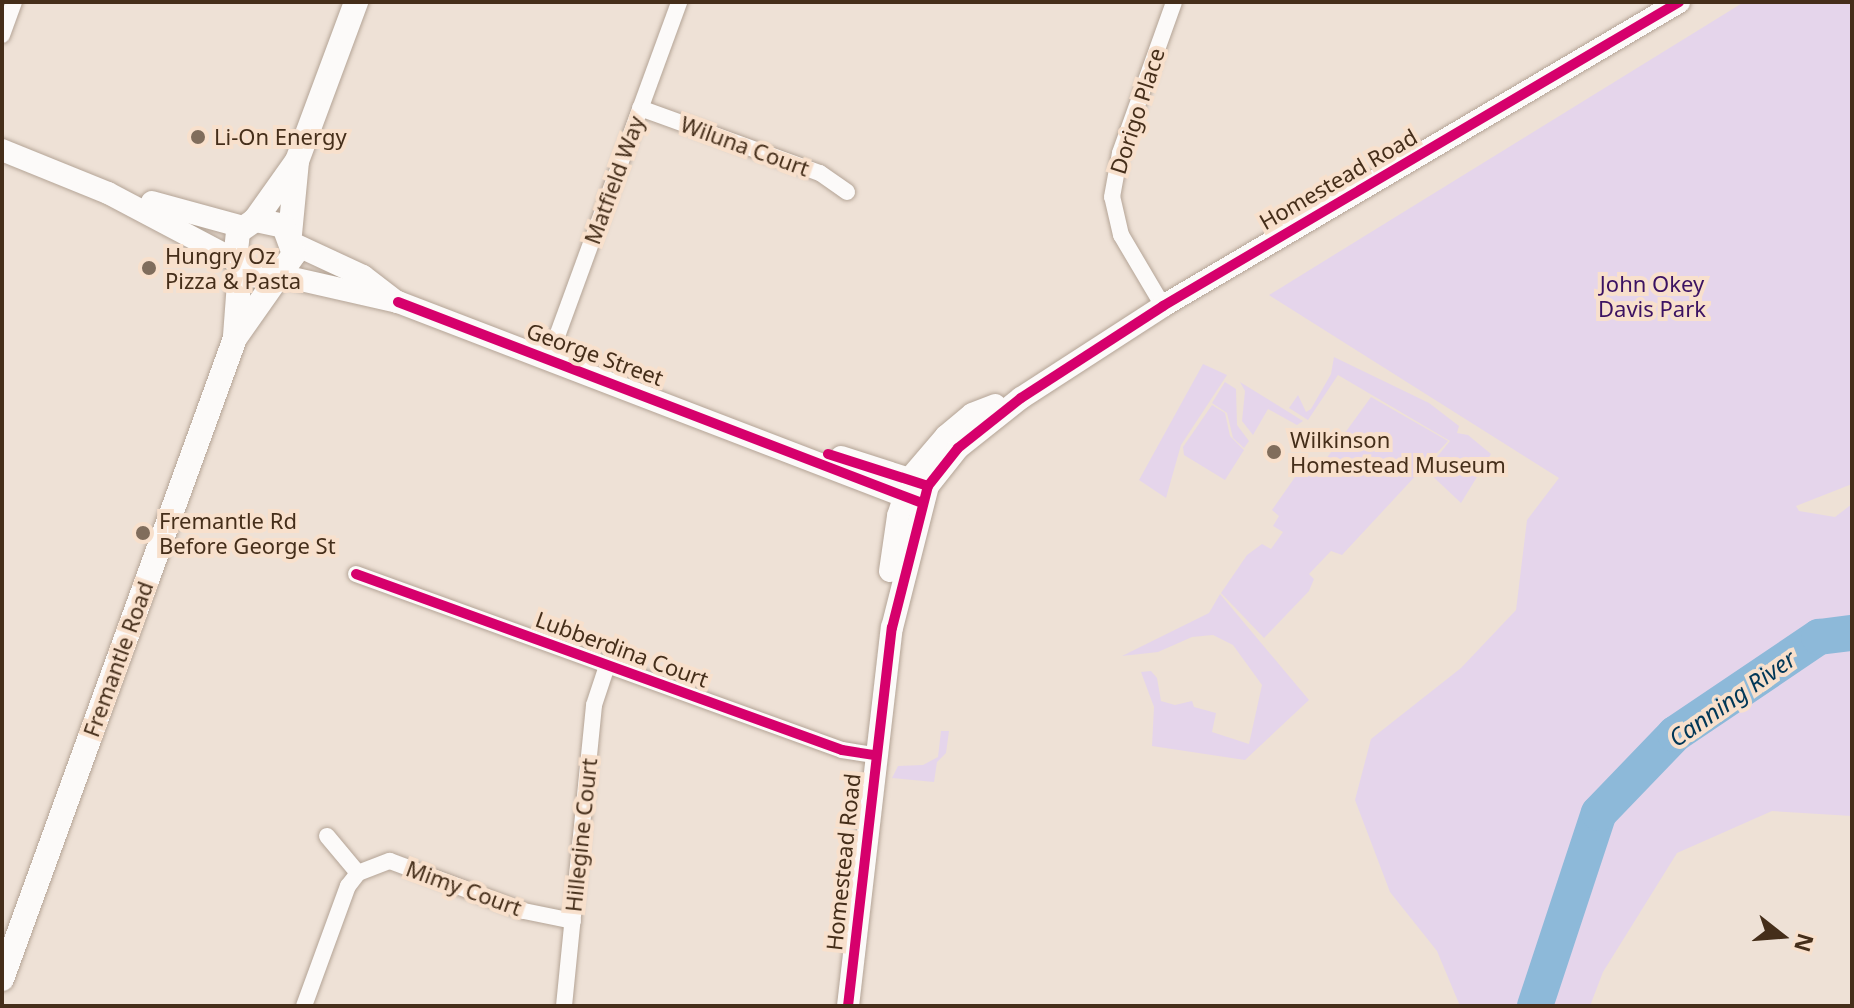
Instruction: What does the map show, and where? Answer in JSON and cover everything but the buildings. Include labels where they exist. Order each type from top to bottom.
[{"type":"main road","points":[[297,161],[234,241],[238,264],[257,279],[278,276],[290,264],[297,161],[356,2]]},
{"type":"main road","points":[[249,224],[275,221],[292,239]]},
{"type":"main road","name":"Fremantle Road","points":[[235,338],[238,264]]},
{"type":"main road","name":"Fremantle Road","points":[[2,979],[235,338],[278,276]]},
{"type":"street","points":[[2,35],[14,2]]},
{"type":"street","name":"Matfield Way","points":[[549,358],[679,2]]},
{"type":"street","name":"Dorigo Place","points":[[1163,306],[1121,235],[1112,197],[1120,153],[1174,2]]},
{"type":"street","name":"Homestead Road","points":[[848,1006],[892,628],[888,586],[916,490],[946,436],[972,414],[1021,398],[1163,306],[1679,2]]},
{"type":"street","name":"Wiluna Court","points":[[640,108],[820,173],[847,192]]},
{"type":"street","points":[[2,150],[108,193],[198,218],[249,224]]},
{"type":"street","points":[[108,193],[238,264]]},
{"type":"street","name":"George Street","points":[[292,239],[363,276],[398,302]]},
{"type":"street","name":"George Street","points":[[278,276],[398,302],[777,443],[916,490]]},
{"type":"street","name":"Lubberdina Court","points":[[356,574],[842,750],[875,755]]},
{"type":"street","name":"Hillegine Court","points":[[564,1006],[594,705],[607,666]]},
{"type":"street","points":[[304,1006],[348,886],[358,873],[327,836]]},
{"type":"street","name":"Mimy Court","points":[[358,873],[390,861],[524,911],[573,921]]},
{"type":"green space","name":"John Okey Davis Park","points":[[1744,2],[1852,2],[1852,484],[1796,506],[1799,511],[1835,517],[1852,504],[1852,816],[1772,811],[1677,853],[1603,972],[1590,1006],[1460,1006],[1437,951],[1390,892],[1355,800],[1371,739],[1461,668],[1516,610],[1527,520],[1559,478],[1269,295]]},
{"type":"green space","points":[[1334,357],[1429,403],[1459,426],[1457,433],[1468,435],[1491,454],[1461,503],[1426,470],[1450,441],[1338,375],[1308,420],[1289,408],[1298,395],[1306,412],[1311,409],[1331,374]]},
{"type":"green space","points":[[1203,364],[1227,375],[1181,445],[1166,498],[1139,480]]},
{"type":"green space","points":[[1225,382],[1236,389],[1237,425],[1249,441],[1244,448],[1233,438],[1227,413],[1212,403]]},
{"type":"green space","points":[[1240,382],[1303,421],[1297,425],[1268,409],[1253,435],[1242,421],[1245,391]]},
{"type":"green space","points":[[1371,397],[1448,441],[1342,555],[1331,551],[1309,574],[1314,579],[1309,591],[1264,638],[1221,593],[1247,555],[1262,544],[1271,549],[1283,532],[1273,526],[1279,516],[1272,510],[1307,460],[1321,466]]},
{"type":"green space","points":[[1212,405],[1225,413],[1230,436],[1244,450],[1225,480],[1184,455],[1183,447]]},
{"type":"green space","points":[[1220,594],[1309,700],[1245,760],[1152,746],[1154,707],[1141,672],[1151,671],[1157,678],[1161,701],[1175,705],[1192,701],[1194,707],[1216,713],[1212,732],[1249,744],[1262,685],[1233,645],[1213,635],[1192,637],[1158,652],[1122,656],[1209,613]]},
{"type":"green space","points":[[941,731],[949,731],[946,753],[937,762],[934,782],[892,778],[898,766],[923,765],[938,757]]},
{"type":"waterway","name":"Canning River","points":[[1535,1006],[1599,813],[1675,734],[1819,637],[1852,633]]},
{"type":"cycle path","points":[[848,1006],[892,628],[928,486],[958,448],[1021,398],[1163,306],[1679,2]]},
{"type":"cycle path","points":[[398,302],[922,503]]},
{"type":"cycle path","points":[[828,454],[928,486]]},
{"type":"cycle path","points":[[356,574],[842,750],[875,755]]},
{"type":"place","name":"Li-On Energy","points":[[198,137]]},
{"type":"place","name":"Hungry Oz Pizza & Pasta","points":[[149,268]]},
{"type":"place","name":"Wilkinson Homestead Museum","points":[[1274,452]]},
{"type":"place","name":"Fremantle Rd Before George St","points":[[143,533]]}]
